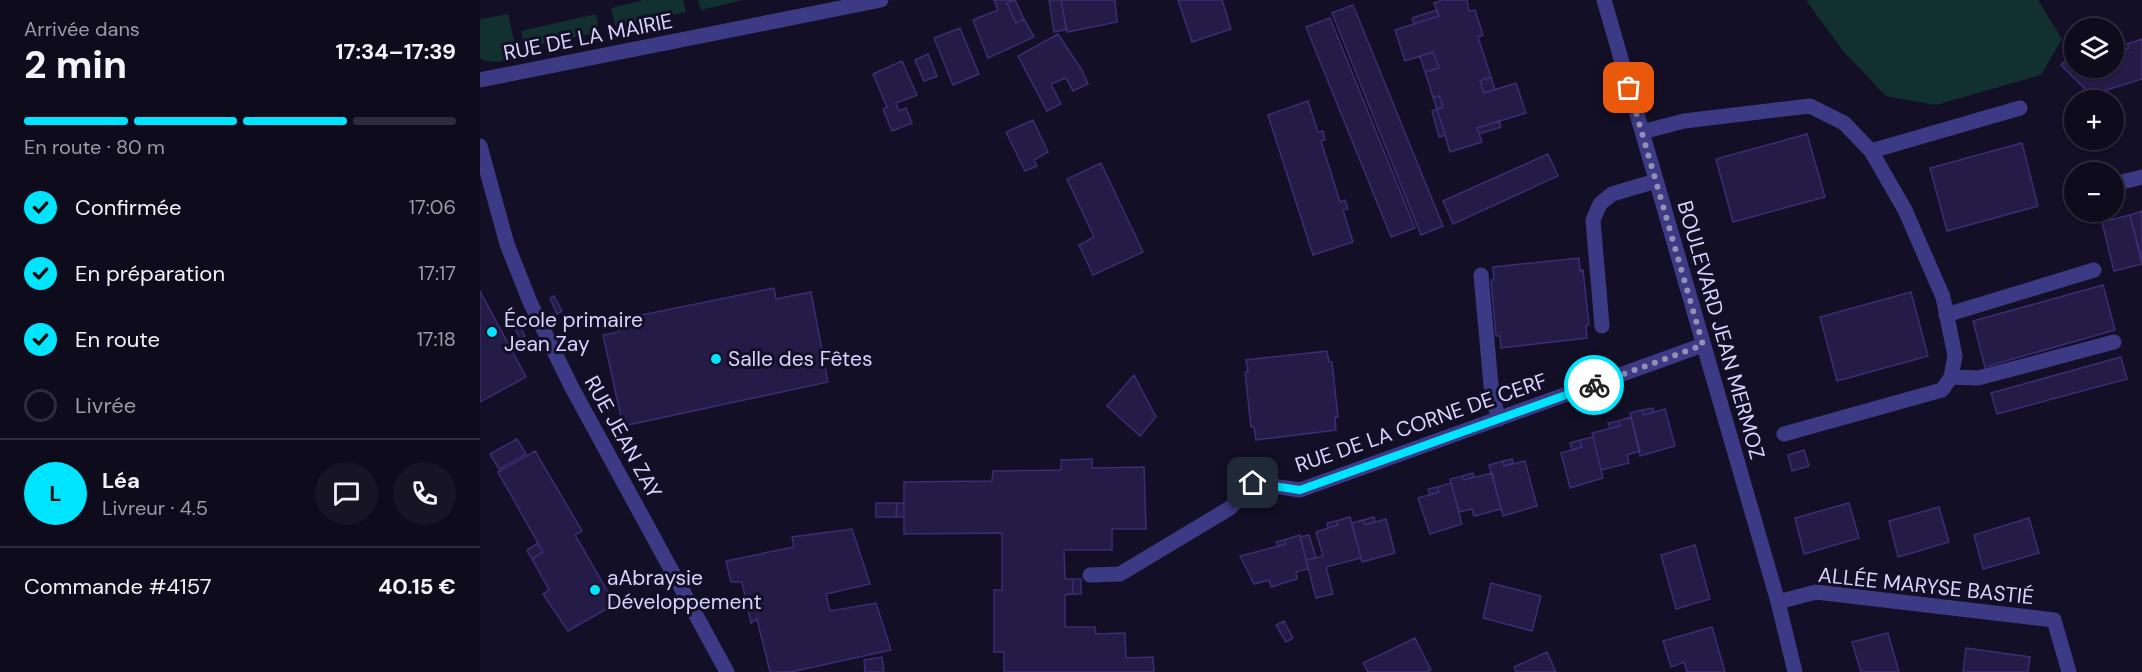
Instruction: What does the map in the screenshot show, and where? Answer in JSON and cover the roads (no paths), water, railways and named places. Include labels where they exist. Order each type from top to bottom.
[{"type":"street","name":"RUE DE LA MAIRIE","points":[[480,80],[881,0]]},
{"type":"street","name":"BOULEVARD JEAN MERMOZ","points":[[1604,0],[1778,602],[1795,672]]},
{"type":"street","points":[[1642,132],[1684,121],[1810,106],[1844,123],[1871,152],[1905,210],[1943,297],[1955,356],[1951,376],[1942,390],[1784,434]]},
{"type":"street","points":[[1871,152],[2020,108]]},
{"type":"street","name":"RUE JEAN ZAY","points":[[480,146],[507,244],[530,302],[572,389],[727,672]]},
{"type":"street","points":[[2124,182],[2142,177]]},
{"type":"street","points":[[1602,326],[1593,220],[1600,204],[1612,194],[1656,181]]},
{"type":"street","points":[[1946,315],[2094,270]]},
{"type":"street","points":[[1480,274],[1492,396],[1499,419]]},
{"type":"street","points":[[1951,376],[1978,378],[2114,342]]},
{"type":"street","name":"RUE DE LA CORNE DE CERF","points":[[1090,575],[1120,574],[1230,508],[1253,483],[1300,490],[1703,345]]},
{"type":"street","name":"ALLÉE MARYSE BASTIÉ","points":[[1778,602],[1816,592],[2054,621],[2069,672]]},
{"type":"place","name":"École primaire Jean Zay","points":[[492,332]]},
{"type":"place","name":"Salle des Fêtes","points":[[716,359]]},
{"type":"place","name":"aAbraysie Développement","points":[[595,590]]}]
